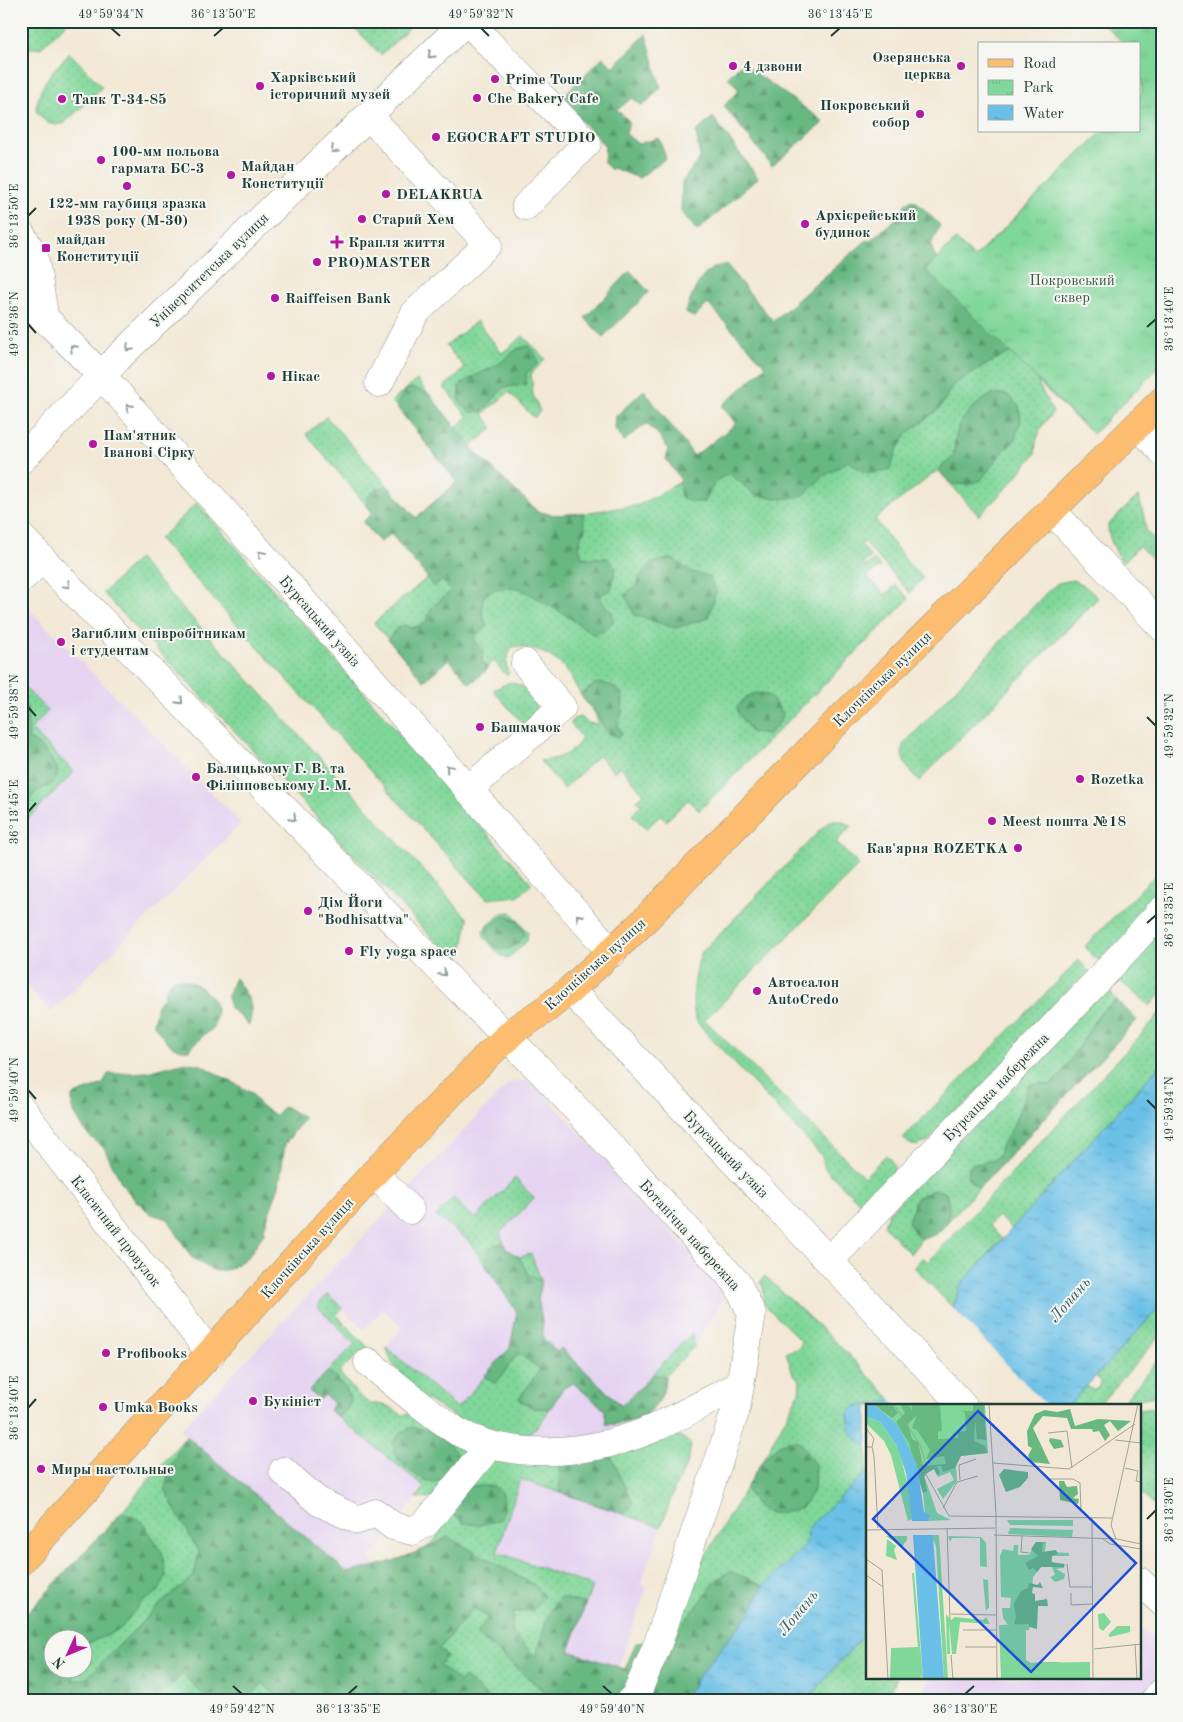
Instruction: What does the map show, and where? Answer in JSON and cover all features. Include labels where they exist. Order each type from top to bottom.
[{"type":"main road","name":"Клочківська вулиця","points":[[21,1561],[374,1173],[487,1056],[507,1037],[570,990],[612,953],[822,737],[1162,401]]},
{"type":"street","name":"Університетська вулиця","points":[[21,460],[101,375],[466,21]]},
{"type":"street","points":[[466,21],[587,143],[526,206]]},
{"type":"street","points":[[369,116],[488,244],[415,313],[379,383]]},
{"type":"street","points":[[21,234],[34,255],[45,320]]},
{"type":"street","name":"Бурсацький узвіз","points":[[21,294],[101,375],[208,493],[612,953]]},
{"type":"street","points":[[1138,425],[1162,451]]},
{"type":"street","points":[[1052,511],[1162,628]]},
{"type":"street","points":[[21,537],[507,1037]]},
{"type":"street","points":[[21,579],[42,559]]},
{"type":"street","points":[[468,790],[562,707],[525,663]]},
{"type":"street","name":"Бурсацька набережна","points":[[829,1262],[1089,990],[1162,910]]},
{"type":"street","name":"Бурсацький узвіз","points":[[570,990],[961,1404]]},
{"type":"street","name":"Ботанічна набережна","points":[[507,1037],[543,1073],[737,1283],[752,1314],[736,1409],[658,1643],[636,1695],[630,1701]]},
{"type":"street","name":"Класичний провулок","points":[[21,1108],[211,1354]]},
{"type":"street","points":[[374,1173],[410,1210]]},
{"type":"street","points":[[368,1362],[419,1404],[458,1432],[490,1445],[515,1450],[556,1452],[619,1440],[653,1428],[740,1385]]},
{"type":"street","points":[[283,1471],[319,1502],[358,1520],[376,1513],[393,1526],[412,1531],[426,1523],[490,1445]]},
{"type":"street","points":[[1140,1582],[1162,1602]]},
{"type":"street","points":[[1154,1701],[1162,1692]]},
{"type":"shaded area","points":[[21,601],[241,823],[51,1012],[21,980]]},
{"type":"shaded area","points":[[514,1081],[525,1081],[537,1086],[719,1283],[723,1292],[717,1310],[694,1347],[665,1376],[665,1390],[654,1408],[632,1421],[583,1440],[501,1437],[419,1395],[392,1363],[386,1347],[403,1327],[383,1310],[364,1329],[342,1309],[336,1314],[368,1347],[339,1372],[357,1394],[370,1404],[382,1404],[402,1415],[416,1414],[433,1498],[416,1498],[386,1535],[388,1537],[370,1558],[377,1566],[424,1550],[435,1540],[455,1501],[474,1475],[599,1456],[675,1435],[684,1437],[691,1445],[688,1461],[674,1490],[641,1584],[647,1587],[618,1668],[446,1655],[241,1484],[180,1430],[507,1085]]},
{"type":"shaded area","points":[[1140,1626],[1162,1647],[1162,1701],[916,1701],[929,1680],[1140,1680]]},
{"type":"green space","points":[[21,21],[69,21],[41,48],[27,48],[21,42]]},
{"type":"green space","points":[[348,21],[416,21],[381,55]]},
{"type":"green space","points":[[1101,21],[1162,21],[1140,132],[1140,95],[1142,92],[1140,42],[1122,42]]},
{"type":"green space","points":[[1101,21],[1162,21],[1162,222],[1042,367],[1009,353],[991,362],[953,385],[939,409],[907,433],[896,452],[890,469],[868,473],[849,461],[824,476],[803,496],[782,499],[755,495],[729,473],[716,481],[704,502],[692,502],[681,497],[679,482],[681,480],[666,459],[668,449],[657,433],[646,424],[624,441],[615,429],[616,416],[644,390],[694,456],[736,424],[722,406],[766,366],[708,304],[694,317],[685,313],[699,282],[710,270],[726,265],[773,321],[867,240],[869,241],[907,210],[904,205],[912,200],[917,202],[940,225],[931,245],[936,259],[956,239],[974,258],[1102,132],[1140,132],[1140,95],[1142,92],[1140,42],[1122,42]]},
{"type":"green space","name":"Покровський сквер","points":[[1101,21],[1162,21],[1162,364],[1093,434],[926,270],[956,239],[974,258],[1102,132],[1140,132],[1140,95],[1142,92],[1140,42],[1122,42]]},
{"type":"green space","points":[[646,34],[661,88],[643,106],[632,98],[617,110],[629,121],[626,134],[638,144],[659,138],[666,158],[639,178],[613,168],[611,170],[604,163],[605,146],[560,99],[603,57],[613,67]]},
{"type":"green space","points":[[70,53],[102,87],[65,123],[57,125],[47,123],[36,111],[40,93],[52,72]]},
{"type":"green space","points":[[742,63],[824,122],[772,166],[724,106],[739,90],[728,77]]},
{"type":"green space","points":[[713,117],[758,178],[697,231],[681,211],[682,182],[700,158],[696,132]]},
{"type":"green space","points":[[1102,132],[1140,132],[1082,424],[1037,381],[1053,412],[1042,426],[1036,441],[1035,454],[1011,483],[979,516],[938,470],[875,519],[911,567],[923,578],[910,593],[864,542],[861,544],[871,557],[862,564],[864,567],[874,560],[881,567],[867,576],[885,595],[896,585],[909,599],[699,811],[688,800],[666,821],[661,815],[646,829],[632,815],[641,805],[637,800],[644,794],[620,766],[614,772],[598,756],[564,789],[540,761],[564,755],[579,743],[582,738],[571,724],[573,719],[580,717],[588,723],[597,724],[597,720],[567,672],[559,663],[547,655],[528,648],[514,646],[507,659],[506,666],[509,674],[506,675],[494,661],[470,684],[449,659],[424,681],[374,623],[428,577],[391,534],[380,542],[363,522],[373,513],[306,434],[326,417],[416,518],[457,482],[392,401],[417,380],[456,428],[468,417],[444,387],[465,368],[446,346],[477,321],[502,353],[523,336],[545,359],[531,374],[533,395],[540,411],[534,418],[509,392],[483,414],[493,428],[471,447],[538,512],[555,515],[576,514],[639,505],[682,481],[822,375],[956,239],[974,258]]},
{"type":"green space","points":[[630,271],[649,292],[603,337],[585,318]]},
{"type":"green space","points":[[528,346],[535,354],[538,363],[526,374],[526,385],[504,387],[483,411],[471,412],[460,403],[459,386],[499,364],[517,350]]},
{"type":"green space","points":[[413,388],[429,394],[477,454],[538,512],[555,515],[583,513],[585,530],[581,536],[579,547],[582,557],[607,558],[616,568],[611,590],[601,594],[602,602],[612,612],[613,622],[606,629],[594,635],[566,615],[519,588],[494,589],[483,597],[482,612],[487,626],[473,638],[483,650],[482,661],[488,669],[470,684],[449,659],[424,681],[388,639],[396,629],[404,625],[412,628],[425,623],[432,607],[451,591],[442,580],[433,587],[428,578],[391,534],[380,542],[363,522],[373,513],[367,506],[368,497],[375,490],[388,486],[416,518],[457,482],[396,406],[405,390]]},
{"type":"green space","points":[[1007,394],[1019,406],[1021,420],[1014,441],[1000,455],[981,480],[968,485],[953,484],[938,470],[954,456],[959,424],[972,408],[990,395]]},
{"type":"green space","points":[[1138,496],[1146,531],[1162,547],[1162,569],[1139,546],[1123,563],[1111,540],[1108,525]]},
{"type":"green space","points":[[197,503],[532,884],[518,896],[487,899],[159,539]]},
{"type":"green space","points":[[672,558],[691,572],[709,576],[716,592],[708,618],[675,628],[635,615],[625,595],[636,585],[645,569],[653,563]]},
{"type":"green space","points":[[138,559],[468,919],[462,954],[455,962],[103,593]]},
{"type":"green space","points":[[1073,580],[1085,586],[1098,598],[919,781],[908,769],[902,756],[903,745],[1049,590],[1058,583]]},
{"type":"green space","points":[[510,682],[526,689],[534,700],[536,712],[525,726],[493,690]]},
{"type":"green space","points":[[602,683],[612,686],[623,695],[622,713],[618,724],[621,734],[618,737],[607,731],[597,714],[581,695],[595,684]]},
{"type":"green space","points":[[21,684],[48,711],[31,729],[74,772],[21,826]]},
{"type":"green space","points":[[757,693],[769,695],[783,713],[778,725],[767,734],[751,732],[738,713],[737,707],[746,697]]},
{"type":"green space","points":[[21,700],[27,707],[29,739],[43,749],[58,771],[53,782],[36,793],[21,809]]},
{"type":"green space","points":[[831,821],[841,821],[852,826],[836,842],[859,865],[705,1020],[864,1177],[886,1155],[892,1162],[894,1170],[890,1184],[867,1210],[825,1169],[822,1156],[698,1023],[695,1016],[693,998],[695,978],[701,953]]},
{"type":"green space","points":[[1162,868],[1162,896],[1104,963],[1092,956],[1085,946]]},
{"type":"green space","points":[[511,912],[528,932],[527,941],[508,958],[500,955],[484,937],[483,930],[502,913]]},
{"type":"green space","points":[[509,916],[520,924],[525,935],[520,942],[508,949],[497,948],[488,938],[486,929],[502,917]]},
{"type":"green space","points":[[1162,923],[1162,992],[1150,1006],[1115,977]]},
{"type":"green space","points":[[1079,960],[1092,975],[930,1140],[922,1144],[913,1145],[903,1138]]},
{"type":"green space","points":[[176,978],[200,987],[212,998],[216,1005],[217,1013],[213,1028],[189,1050],[172,1046],[153,1023],[157,1005],[163,998],[170,982]]},
{"type":"green space","points":[[235,978],[251,1005],[249,1025],[230,1008],[227,996]]},
{"type":"green space","points":[[1105,988],[1137,1020],[936,1234],[922,1238],[910,1254],[884,1225],[889,1212]]},
{"type":"green space","points":[[1117,1000],[1137,1020],[979,1188],[970,1181],[967,1174],[971,1165],[994,1160],[999,1154],[1002,1144],[1012,1129],[1029,1085],[1040,1083],[1050,1085],[1061,1075],[1099,1014]]},
{"type":"green space","points":[[1162,1011],[1162,1063],[1012,1229],[998,1216],[989,1225],[1002,1239],[960,1286],[953,1308],[914,1267],[923,1257],[928,1262]]},
{"type":"green space","points":[[186,1062],[201,1065],[252,1093],[260,1106],[275,1115],[284,1106],[304,1118],[285,1144],[279,1186],[264,1233],[249,1256],[230,1269],[217,1271],[210,1269],[191,1257],[168,1219],[151,1214],[134,1199],[122,1184],[104,1148],[86,1133],[72,1109],[72,1096],[103,1084],[108,1074],[147,1072]]},
{"type":"green space","points":[[515,1178],[534,1198],[500,1233],[506,1249],[519,1257],[531,1254],[541,1280],[538,1299],[543,1338],[557,1352],[561,1348],[622,1406],[692,1333],[694,1347],[665,1376],[664,1388],[655,1406],[639,1418],[618,1424],[606,1424],[605,1410],[573,1383],[563,1388],[540,1424],[529,1433],[501,1437],[479,1431],[419,1395],[392,1363],[386,1347],[457,1408],[510,1348],[517,1312],[468,1240],[436,1216],[453,1198],[475,1219]]},
{"type":"green space","points":[[935,1189],[946,1193],[949,1208],[948,1221],[941,1230],[932,1236],[922,1238],[917,1235],[908,1222],[916,1198]]},
{"type":"green space","points":[[495,1244],[504,1244],[506,1249],[519,1257],[528,1274],[541,1280],[538,1299],[543,1338],[557,1352],[561,1348],[621,1406],[654,1374],[665,1376],[664,1388],[660,1398],[648,1413],[629,1422],[606,1424],[605,1410],[574,1383],[563,1388],[550,1409],[533,1408],[519,1399],[540,1369],[518,1353],[496,1384],[484,1376],[510,1348],[517,1312],[485,1264],[487,1251]]},
{"type":"green space","points":[[765,1276],[845,1351],[892,1400],[855,1406],[848,1413],[852,1433],[866,1444],[866,1471],[863,1476],[807,1532],[806,1545],[764,1586],[749,1614],[701,1673],[683,1701],[21,1701],[21,1620],[122,1512],[186,1436],[348,1573],[388,1564],[424,1550],[435,1540],[455,1501],[487,1462],[506,1456],[653,1441],[669,1436],[682,1437],[691,1445],[688,1461],[674,1490],[661,1527],[520,1479],[497,1552],[592,1586],[569,1651],[618,1668],[655,1676],[698,1568],[764,1458],[799,1393],[800,1380],[793,1374],[786,1352],[800,1348],[801,1341],[763,1303],[764,1289],[760,1282]]},
{"type":"green space","points":[[328,1294],[342,1308],[336,1315],[368,1347],[339,1372],[357,1394],[370,1404],[382,1404],[402,1415],[416,1413],[469,1452],[433,1498],[416,1498],[425,1487],[329,1410],[334,1403],[324,1395],[320,1399],[309,1391],[355,1344],[317,1306]]},
{"type":"green space","points":[[1162,1305],[1162,1334],[1100,1404],[1070,1404],[1086,1386],[1093,1390],[1098,1388],[1100,1382],[1096,1376]]},
{"type":"green space","points":[[1162,1355],[1162,1395],[1124,1401]]},
{"type":"green space","points":[[328,1371],[345,1387],[350,1399],[350,1405],[346,1411],[338,1417],[329,1410],[334,1403],[324,1395],[320,1399],[309,1391]]},
{"type":"green space","points":[[1162,1407],[1162,1513],[1140,1492],[1140,1410]]},
{"type":"green space","points":[[412,1427],[431,1432],[451,1446],[460,1464],[455,1472],[433,1483],[417,1476],[401,1463],[393,1447],[395,1439],[403,1431]]},
{"type":"green space","points":[[186,1436],[348,1573],[399,1559],[448,1537],[534,1585],[544,1596],[533,1610],[513,1613],[512,1633],[536,1657],[547,1618],[561,1597],[585,1604],[569,1651],[625,1669],[636,1643],[646,1642],[645,1668],[665,1664],[681,1626],[717,1580],[730,1571],[764,1586],[749,1614],[701,1673],[683,1701],[612,1701],[611,1696],[600,1700],[582,1691],[569,1701],[556,1701],[476,1634],[488,1618],[473,1608],[439,1649],[447,1656],[439,1665],[460,1682],[464,1677],[492,1701],[281,1701],[263,1683],[246,1701],[210,1701],[182,1674],[157,1701],[21,1701],[21,1620],[122,1512],[142,1521],[162,1552],[166,1576],[159,1591],[140,1604],[120,1629],[92,1642],[92,1630],[42,1630],[42,1680],[92,1680],[92,1673],[158,1606],[194,1576],[199,1552],[165,1488],[170,1467]]},
{"type":"green space","points":[[786,1441],[799,1441],[815,1465],[814,1489],[802,1508],[782,1513],[768,1513],[757,1505],[746,1488],[767,1456]]},
{"type":"green space","points":[[608,1454],[615,1463],[619,1476],[632,1501],[633,1505],[624,1514],[560,1492],[559,1461]]},
{"type":"green space","points":[[466,1486],[495,1486],[499,1490],[504,1502],[500,1520],[479,1525],[463,1523],[450,1511]]},
{"type":"green space","points":[[866,1632],[866,1680],[896,1680],[884,1701],[808,1701]]},
{"type":"water","name":"Лопань","points":[[1162,1063],[1162,1305],[1070,1404],[875,1404],[892,1400],[954,1306],[960,1286]]},
{"type":"water","points":[[866,1405],[866,1444],[857,1439],[850,1429],[848,1413],[855,1406]]},
{"type":"water","name":"Лопань","points":[[866,1471],[866,1632],[808,1701],[683,1701],[701,1673],[749,1614],[764,1586],[806,1545],[807,1532],[812,1524],[863,1476]]},
{"type":"pier","points":[[951,1306],[1045,1404],[895,1404],[890,1398]]},
{"type":"place","name":"4 дзвони","points":[[733,66]]},
{"type":"place","name":"Озерянська церква","points":[[961,66]]},
{"type":"place","name":"Prime Tour","points":[[495,79]]},
{"type":"place","name":"Харківський історичний музей","points":[[260,86]]},
{"type":"place","name":"Che Bakery Cafe","points":[[477,98]]},
{"type":"place","name":"Танк Т-34-85","points":[[62,99]]},
{"type":"place","name":"Покровський собор","points":[[920,114]]},
{"type":"place","name":"EGOCRAFT STUDIO","points":[[436,137]]},
{"type":"place","name":"100-мм польова гармата БС-3","points":[[101,160]]},
{"type":"place","name":"Майдан Конституції","points":[[231,175]]},
{"type":"place","name":"122-мм гаубиця зразка 1938 року (М-30)","points":[[127,186]]},
{"type":"place","name":"DELAKRUA","points":[[386,194]]},
{"type":"place","name":"Старий Хем","points":[[362,219]]},
{"type":"place","name":"Архієрейський будинок","points":[[805,224]]},
{"type":"place","name":"Крапля життя","points":[[337,242]]},
{"type":"place","name":"майдан Конституції","points":[[46,248]]},
{"type":"place","name":"PRO)MASTER","points":[[317,262]]},
{"type":"place","name":"Raiffeisen Bank","points":[[275,298]]},
{"type":"place","name":"Нікас","points":[[271,376]]},
{"type":"place","name":"Пам'ятник Іванові Сірку","points":[[93,444]]},
{"type":"place","name":"Загиблим співробітникам і студентам","points":[[61,642]]},
{"type":"place","name":"Башмачок","points":[[480,727]]},
{"type":"place","name":"Балицькому Г. В. та Філіпповському І. М.","points":[[196,777]]},
{"type":"place","name":"Rozetka","points":[[1080,779]]},
{"type":"place","name":"Meest пошта №18","points":[[992,821]]},
{"type":"place","name":"Кав'ярня ROZETKA","points":[[1018,848]]},
{"type":"place","name":"Дім Йоги \"Bodhisattva\"","points":[[308,911]]},
{"type":"place","name":"Fly yoga space","points":[[349,951]]},
{"type":"place","name":"Автосалон AutoCredo","points":[[757,991]]},
{"type":"place","name":"Profibooks","points":[[106,1353]]},
{"type":"place","name":"Букініст","points":[[253,1401]]},
{"type":"place","name":"Umka Books","points":[[103,1407]]},
{"type":"place","name":"Миры настольные","points":[[41,1469]]}]
